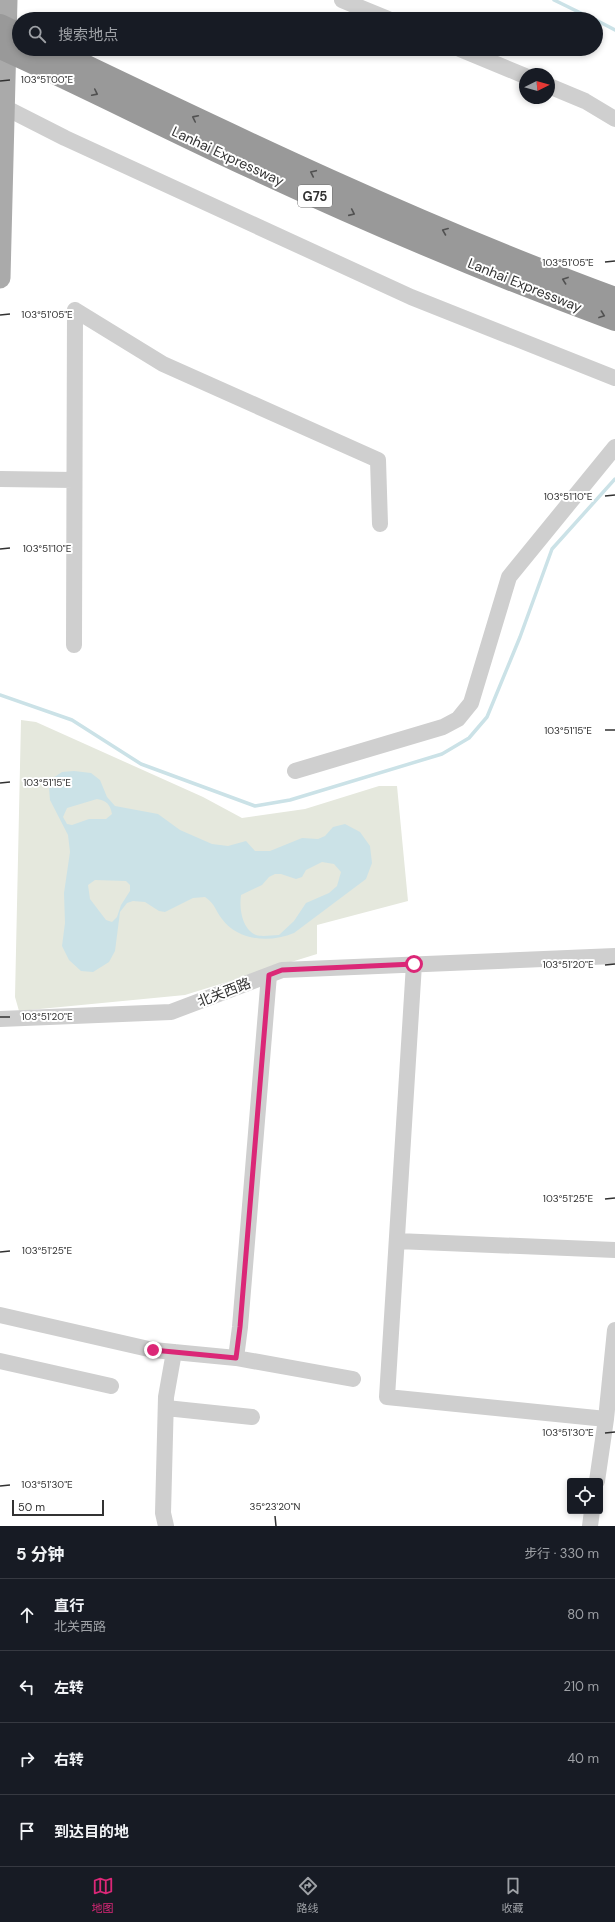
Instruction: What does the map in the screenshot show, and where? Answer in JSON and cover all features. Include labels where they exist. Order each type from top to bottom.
[{"type":"highway","points":[[0,25],[12,31]]},
{"type":"highway","name":"Lanhai Expressway","points":[[0,48],[12,53]]},
{"type":"highway","name":"Lanhai Expressway","points":[[18,56],[216,151],[386,229],[535,290],[615,320]]},
{"type":"highway","name":"Lanhai Expressway","points":[[66,56],[225,133],[394,210],[542,271],[615,298]]},
{"type":"main road","points":[[0,278],[2,106],[7,0]]},
{"type":"street","points":[[342,0],[371,12]]},
{"type":"street","points":[[477,56],[519,74]]},
{"type":"street","points":[[555,88],[585,101],[615,118]]},
{"type":"street","points":[[2,106],[65,138],[411,297],[615,378]]},
{"type":"street","points":[[74,645],[75,310],[163,364],[378,460],[380,524]]},
{"type":"street","points":[[295,771],[443,727],[458,719],[471,703],[509,577],[615,447]]},
{"type":"street","points":[[0,479],[74,480]]},
{"type":"street","name":"北关西路","points":[[0,1020],[171,1012],[282,970],[615,956]]},
{"type":"street","points":[[414,964],[387,1397],[606,1419]]},
{"type":"street","points":[[236,1358],[269,975]]},
{"type":"street","points":[[397,1241],[615,1250]]},
{"type":"street","points":[[0,1315],[153,1350],[236,1358],[353,1379]]},
{"type":"street","points":[[597,1478],[606,1419],[615,1330]]},
{"type":"street","points":[[166,1526],[163,1513],[166,1408],[174,1352]]},
{"type":"street","points":[[0,1361],[110,1386]]},
{"type":"street","points":[[166,1408],[252,1417]]},
{"type":"street","points":[[590,1526],[592,1514]]},
{"type":"shaded area","points":[[21,720],[36,722],[203,797],[242,818],[305,809],[379,786],[397,786],[408,901],[317,925],[317,954],[185,995],[19,1011],[15,997]]},
{"type":"water","points":[[74,771],[91,773],[100,780],[107,797],[115,806],[158,814],[180,830],[212,844],[228,846],[246,841],[255,851],[270,851],[302,838],[318,839],[325,836],[333,827],[345,824],[360,832],[370,846],[372,863],[366,879],[294,933],[275,938],[255,938],[245,936],[237,932],[222,919],[213,905],[205,897],[193,898],[165,912],[159,911],[145,902],[133,901],[127,903],[120,912],[115,951],[109,962],[93,972],[81,971],[69,960],[62,946],[65,923],[64,893],[70,852],[68,835],[50,800],[49,788],[53,778],[62,772]],"holes":[[[97,799],[108,804],[112,814],[106,819],[89,819],[72,825],[67,824],[63,817],[67,808]],[[322,862],[334,864],[341,872],[337,886],[329,893],[306,903],[294,921],[279,935],[258,936],[251,932],[247,928],[242,918],[241,895],[262,885],[269,877],[275,874],[281,874],[296,879],[302,877],[306,870]],[[95,880],[126,881],[130,885],[130,891],[121,905],[117,917],[112,922],[106,920],[90,899],[88,885]]]},
{"type":"waterway","points":[[554,0],[579,12]]},
{"type":"waterway","points":[[603,24],[615,30]]},
{"type":"waterway","points":[[0,695],[72,720],[141,764],[255,806],[290,800],[442,754],[469,738],[487,717],[520,637],[552,549],[615,479]]},
{"type":"route","points":[[153,1350],[236,1358],[240,1327],[269,975],[282,970],[414,964]]}]
